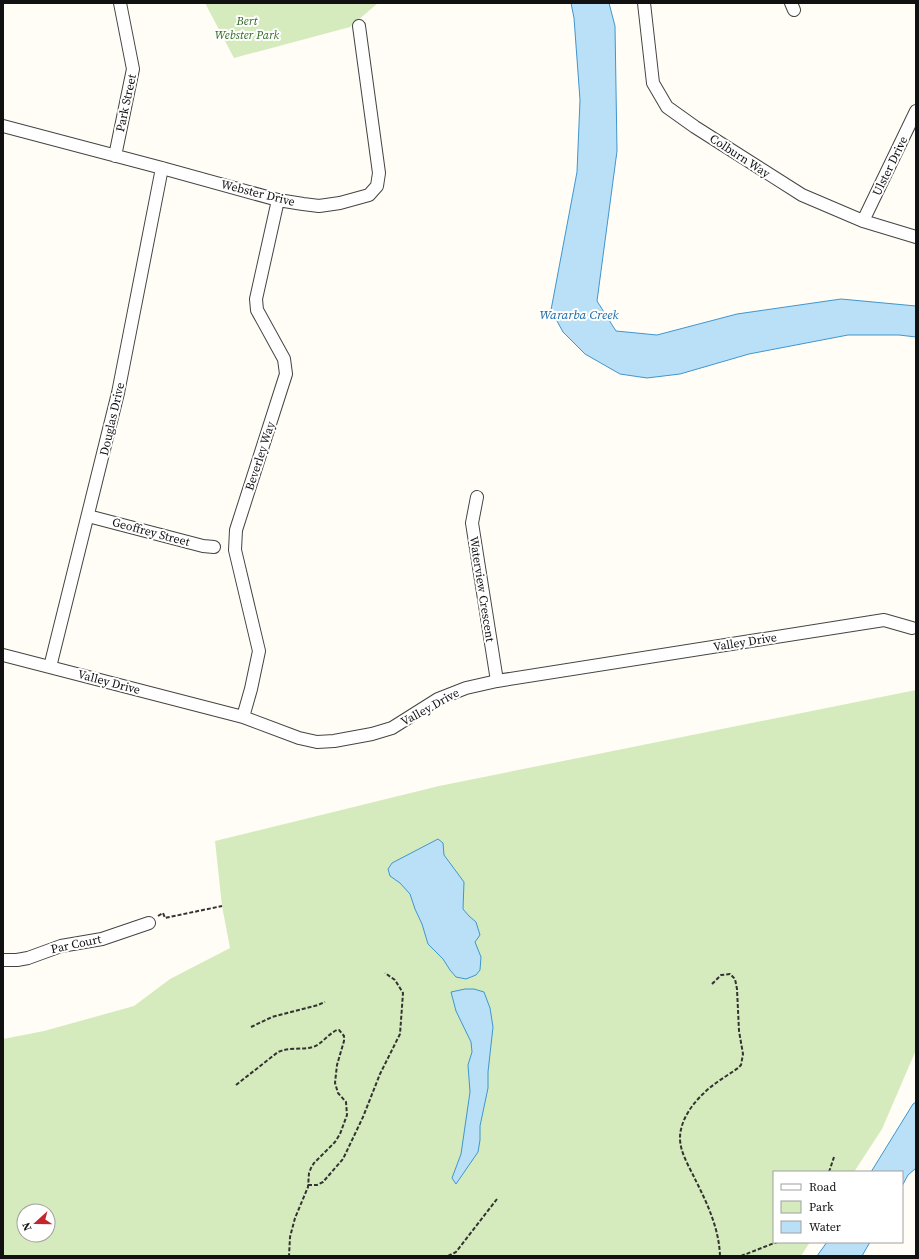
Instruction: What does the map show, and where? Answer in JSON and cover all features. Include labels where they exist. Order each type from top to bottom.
[{"type":"street","name":"Park Street","points":[[115,156],[133,69],[120,3]]},
{"type":"street","name":"Colburn Way","points":[[644,3],[653,83],[667,107],[695,127],[802,196],[863,221],[916,238]]},
{"type":"street","name":"Webster Drive","points":[[3,126],[278,200],[319,206],[340,203],[369,195],[376,186],[379,173],[359,26]]},
{"type":"street","name":"Ulster Drive","points":[[863,221],[916,111]]},
{"type":"street","name":"Douglas Drive","points":[[50,667],[118,393],[162,168]]},
{"type":"street","name":"Beverley Way","points":[[243,717],[260,651],[235,550],[236,530],[286,374],[284,359],[258,310],[256,299],[278,200]]},
{"type":"street","name":"Waterview Crescent","points":[[477,497],[472,523],[497,681]]},
{"type":"street","name":"Geoffrey Street","points":[[88,516],[203,546],[214,547]]},
{"type":"street","name":"Valley Drive","points":[[3,655],[243,717],[299,738],[316,742],[334,741],[372,734],[392,728],[438,699],[466,688],[497,681],[884,620],[912,628]]},
{"type":"street","name":"Par Court","points":[[3,960],[28,958],[61,946],[102,939],[149,923]]},
{"type":"path","points":[[149,923],[163,913],[165,918],[222,906]]},
{"type":"path","points":[[308,1185],[317,1185],[323,1182],[343,1159],[363,1117],[380,1074],[400,1034],[403,993],[395,980],[385,973]]},
{"type":"path","points":[[712,984],[724,974],[730,974],[735,979],[737,989],[739,1031],[743,1054],[741,1065],[712,1086],[696,1101],[684,1121],[680,1137],[682,1151],[704,1197],[716,1228],[720,1256]]},
{"type":"path","points":[[251,1026],[272,1017],[325,1002]]},
{"type":"path","points":[[236,1085],[278,1052],[289,1048],[311,1047],[320,1043],[333,1032],[339,1030],[344,1036],[337,1065],[335,1084],[338,1093],[346,1102],[347,1115],[340,1134],[335,1142],[314,1162],[311,1168],[308,1185],[295,1218],[290,1237],[289,1256]]},
{"type":"path","points":[[829,1171],[834,1157]]},
{"type":"path","points":[[448,1256],[456,1252],[497,1199]]},
{"type":"path","points":[[741,1256],[774,1243]]},
{"type":"green space","name":"Bert Webster Park","points":[[205,3],[378,3],[350,27],[234,58]]},
{"type":"green space","points":[[916,690],[916,1050],[882,1129],[855,1171],[773,1171],[773,1243],[809,1243],[801,1256],[3,1256],[3,1039],[44,1031],[134,1006],[170,979],[230,948],[222,906],[215,841],[439,786]]},
{"type":"water","name":"Wararba Creek","points":[[571,3],[609,3],[615,26],[617,151],[597,301],[616,331],[657,335],[737,314],[841,299],[916,306],[916,337],[899,335],[848,335],[749,354],[680,374],[647,378],[620,374],[585,354],[563,332],[551,310],[577,172],[580,100],[574,18]]},
{"type":"water","points":[[438,839],[443,843],[444,855],[464,882],[463,909],[476,922],[480,935],[475,942],[481,957],[480,970],[476,975],[466,979],[456,977],[443,959],[428,944],[410,894],[400,883],[390,876],[388,869],[392,863]]},
{"type":"water","points":[[474,989],[484,992],[490,1008],[493,1027],[488,1072],[488,1088],[480,1126],[478,1152],[456,1184],[452,1178],[461,1154],[470,1092],[468,1065],[472,1052],[471,1042],[456,1011],[451,992]]},
{"type":"water","points":[[916,1102],[916,1168],[908,1175],[903,1184],[903,1171],[872,1171],[913,1104]]},
{"type":"water","points":[[826,1243],[869,1243],[862,1256],[817,1256]]}]
